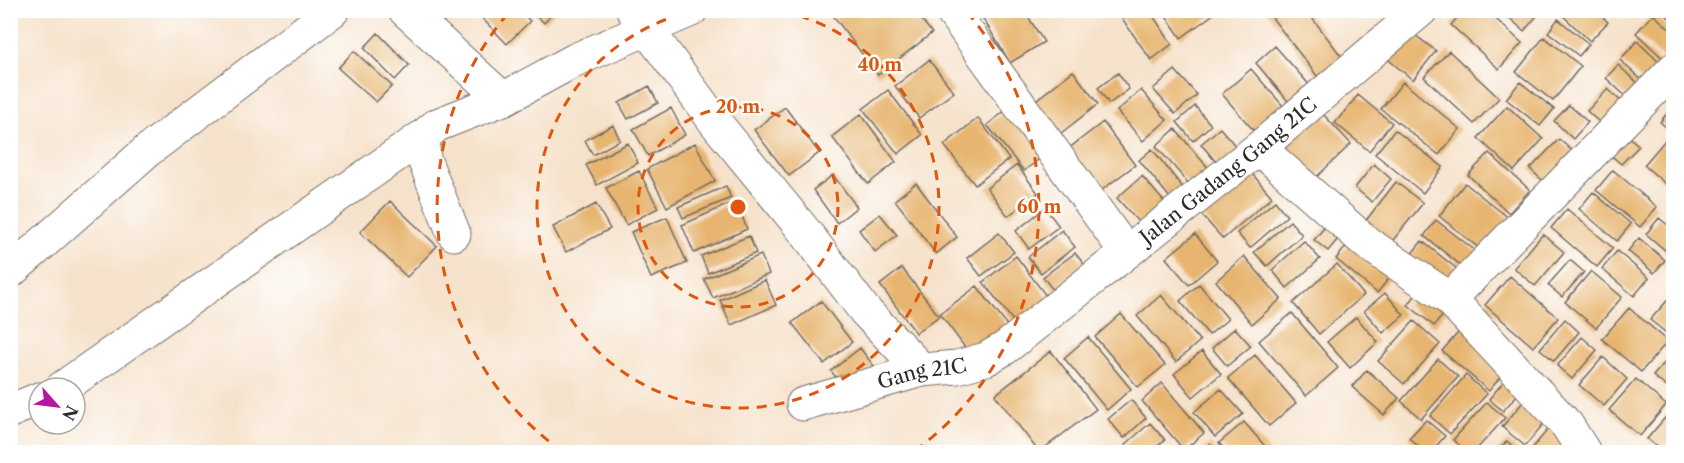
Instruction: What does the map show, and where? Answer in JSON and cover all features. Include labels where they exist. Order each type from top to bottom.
[{"type":"street","points":[[10,272],[147,151],[333,10]]},
{"type":"street","points":[[405,10],[503,99]]},
{"type":"street","points":[[79,376],[425,135],[436,125],[503,99],[640,21],[690,10]]},
{"type":"street","points":[[951,10],[1126,252]]},
{"type":"street","name":"Jalan Gadang Gang 21C","points":[[1033,328],[1259,148],[1386,21],[1421,10]]},
{"type":"street","points":[[640,21],[715,122],[806,233],[865,311],[922,370]]},
{"type":"street","points":[[1450,299],[1674,69]]},
{"type":"street","points":[[425,135],[424,159],[454,234]]},
{"type":"street","points":[[1259,148],[1366,243],[1450,299],[1567,425],[1584,453]]},
{"type":"street","name":"Gang 21C","points":[[803,404],[922,370],[957,367],[986,359],[1033,328]]},
{"type":"street","points":[[10,411],[27,404]]},
{"type":"building","points":[[474,10],[519,10],[530,21],[507,44]]},
{"type":"building","points":[[531,10],[556,10],[544,23]]},
{"type":"building","points":[[829,10],[914,10],[932,33],[878,75]]},
{"type":"building","points":[[991,10],[1024,10],[1044,42],[1010,63],[982,17]]},
{"type":"building","points":[[1116,10],[1149,10],[1172,44],[1151,60]]},
{"type":"building","points":[[1162,10],[1219,10],[1181,38]]},
{"type":"building","points":[[1266,10],[1306,10],[1349,66],[1324,85]]},
{"type":"building","points":[[1464,10],[1486,10],[1522,43],[1499,69],[1451,25]]},
{"type":"building","points":[[1501,10],[1542,10],[1524,31]]},
{"type":"building","points":[[1563,10],[1595,10],[1608,22],[1590,41],[1560,13]]},
{"type":"building","points":[[1661,10],[1674,10],[1674,22]]},
{"type":"building","points":[[1653,14],[1674,33],[1674,60],[1670,65],[1636,33]]},
{"type":"building","points":[[1558,19],[1589,44],[1579,56],[1548,32]]},
{"type":"building","points":[[1407,29],[1436,51],[1413,80],[1385,57]]},
{"type":"building","points":[[378,33],[409,65],[395,80],[364,48]]},
{"type":"building","points":[[1544,37],[1581,66],[1553,101],[1516,72]]},
{"type":"building","points":[[1637,41],[1665,68],[1648,86],[1620,60]]},
{"type":"building","points":[[1275,46],[1313,89],[1293,107],[1256,63]]},
{"type":"building","points":[[354,51],[392,86],[376,102],[338,68]]},
{"type":"building","points":[[1449,51],[1499,98],[1474,124],[1424,77]]},
{"type":"building","points":[[929,60],[954,92],[919,118],[895,86]]},
{"type":"building","points":[[1618,65],[1646,91],[1634,104],[1606,78]]},
{"type":"building","points":[[1251,69],[1290,114],[1261,139],[1222,94]]},
{"type":"building","points":[[1175,70],[1197,95],[1175,114],[1153,89]]},
{"type":"building","points":[[1073,71],[1098,104],[1056,137],[1031,104]]},
{"type":"building","points":[[1118,73],[1129,89],[1109,104],[1098,88]]},
{"type":"building","points":[[1403,82],[1460,129],[1439,155],[1381,109]]},
{"type":"building","points":[[1520,82],[1554,109],[1540,126],[1506,99]]},
{"type":"building","points":[[649,86],[658,103],[628,119],[619,103]]},
{"type":"building","points":[[1608,89],[1631,111],[1610,132],[1587,111]]},
{"type":"building","points":[[888,90],[922,135],[898,154],[863,109]]},
{"type":"building","points":[[1141,90],[1167,120],[1143,141],[1117,111]]},
{"type":"building","points":[[1358,95],[1392,123],[1369,151],[1335,123]]},
{"type":"building","points":[[1569,105],[1588,122],[1573,139],[1554,121]]},
{"type":"building","points":[[1674,105],[1674,134],[1660,122]]},
{"type":"building","points":[[1195,106],[1211,125],[1193,141],[1177,122]]},
{"type":"building","points":[[1507,106],[1543,139],[1514,171],[1478,138]]},
{"type":"building","points":[[785,107],[819,153],[789,176],[754,130]]},
{"type":"building","points":[[1010,107],[1047,153],[1024,171],[987,125]]},
{"type":"building","points":[[671,108],[685,135],[648,156],[633,129]]},
{"type":"building","points":[[1322,113],[1351,144],[1308,185],[1279,154]]},
{"type":"building","points":[[861,114],[896,162],[868,184],[832,137]]},
{"type":"building","points":[[978,118],[1009,159],[975,185],[944,145]]},
{"type":"building","points":[[1103,122],[1135,165],[1095,195],[1063,153]]},
{"type":"building","points":[[613,125],[620,140],[593,155],[585,140]]},
{"type":"building","points":[[1220,128],[1244,156],[1225,173],[1201,144]]},
{"type":"building","points":[[1175,129],[1215,176],[1196,192],[1156,146]]},
{"type":"building","points":[[1395,130],[1443,167],[1423,193],[1375,154]]},
{"type":"building","points":[[1624,132],[1639,146],[1621,164],[1606,151]]},
{"type":"building","points":[[1559,139],[1581,159],[1553,190],[1530,169]]},
{"type":"building","points":[[1666,139],[1674,145],[1674,182],[1669,187],[1644,165]]},
{"type":"building","points":[[628,143],[638,163],[597,185],[586,165]]},
{"type":"building","points":[[695,143],[715,181],[667,207],[647,169]]},
{"type":"building","points":[[1152,149],[1188,194],[1175,204],[1139,160]]},
{"type":"building","points":[[1489,153],[1530,190],[1509,213],[1468,175]]},
{"type":"building","points":[[1374,164],[1391,179],[1372,202],[1355,188]]},
{"type":"building","points":[[1017,165],[1038,193],[1008,216],[987,188]]},
{"type":"building","points":[[1248,169],[1272,197],[1223,239],[1199,212]]},
{"type":"building","points":[[1613,170],[1657,207],[1640,227],[1596,190]]},
{"type":"building","points":[[639,171],[658,208],[626,225],[606,188]]},
{"type":"building","points":[[833,175],[857,207],[837,223],[813,190]]},
{"type":"building","points":[[1142,176],[1172,211],[1148,233],[1117,198]]},
{"type":"building","points":[[1396,182],[1423,203],[1390,244],[1364,223]]},
{"type":"building","points":[[916,183],[957,237],[936,254],[895,200]]},
{"type":"building","points":[[1465,183],[1511,220],[1485,253],[1439,216]]},
{"type":"building","points":[[726,186],[731,198],[683,218],[678,207]]},
{"type":"building","points":[[1593,192],[1631,224],[1617,241],[1579,209]]},
{"type":"building","points":[[390,201],[437,246],[407,277],[360,232]]},
{"type":"building","points":[[736,201],[747,229],[694,253],[682,225]]},
{"type":"building","points":[[1275,201],[1287,216],[1250,248],[1237,233]]},
{"type":"building","points":[[596,204],[610,229],[566,252],[553,227]]},
{"type":"building","points":[[1045,208],[1059,226],[1029,249],[1016,231]]},
{"type":"building","points":[[1567,209],[1613,248],[1597,267],[1551,228]]},
{"type":"building","points":[[880,214],[897,235],[875,252],[859,230]]},
{"type":"building","points":[[667,217],[687,263],[651,278],[631,232]]},
{"type":"building","points":[[1659,218],[1674,230],[1672,256],[1646,234]]},
{"type":"building","points":[[1436,220],[1481,255],[1468,271],[1424,236]]},
{"type":"building","points":[[1290,221],[1302,235],[1267,266],[1254,252]]},
{"type":"building","points":[[1328,223],[1342,234],[1328,251],[1314,240]]},
{"type":"building","points":[[1062,230],[1075,247],[1041,273],[1028,257]]},
{"type":"building","points":[[999,233],[1014,252],[981,276],[967,258]]},
{"type":"building","points":[[1195,234],[1217,261],[1189,285],[1166,258]]},
{"type":"building","points":[[1543,234],[1564,252],[1535,286],[1514,268]]},
{"type":"building","points":[[749,236],[756,253],[708,273],[701,256]]},
{"type":"building","points":[[1639,238],[1665,260],[1654,273],[1628,251]]},
{"type":"building","points":[[1352,239],[1394,272],[1377,293],[1336,259]]},
{"type":"building","points":[[1304,241],[1320,259],[1287,288],[1272,270]]},
{"type":"building","points":[[1422,241],[1466,276],[1454,291],[1410,256]]},
{"type":"building","points":[[1617,251],[1649,278],[1634,296],[1602,269]]},
{"type":"building","points":[[1075,253],[1092,274],[1060,299],[1043,277]]},
{"type":"building","points":[[761,255],[769,274],[713,298],[704,279]]},
{"type":"building","points":[[1016,256],[1050,301],[1017,326],[983,282]]},
{"type":"building","points":[[1244,256],[1281,299],[1252,324],[1216,281]]},
{"type":"building","points":[[1570,260],[1584,272],[1562,297],[1548,285]]},
{"type":"building","points":[[1337,264],[1364,295],[1319,334],[1293,303]]},
{"type":"building","points":[[902,268],[939,316],[916,333],[880,285]]},
{"type":"building","points":[[1591,271],[1622,297],[1596,328],[1565,302]]},
{"type":"building","points":[[1510,276],[1558,318],[1533,347],[1485,305]]},
{"type":"building","points":[[765,280],[776,305],[731,325],[720,300]]},
{"type":"building","points":[[1199,284],[1228,319],[1209,335],[1180,301]]},
{"type":"building","points":[[977,286],[1009,328],[972,357],[940,314]]},
{"type":"building","points":[[1421,288],[1447,310],[1434,326],[1408,305]]},
{"type":"building","points":[[1385,293],[1404,315],[1383,333],[1364,311]]},
{"type":"building","points":[[1674,293],[1674,339],[1650,320]]},
{"type":"building","points":[[1161,295],[1200,341],[1176,362],[1137,316]]},
{"type":"building","points":[[821,301],[852,342],[824,364],[792,323]]},
{"type":"building","points":[[1629,308],[1668,341],[1641,372],[1602,339]]},
{"type":"building","points":[[1292,313],[1338,368],[1306,396],[1259,341]]},
{"type":"building","points":[[1121,314],[1165,365],[1138,387],[1095,337]]},
{"type":"building","points":[[1356,317],[1378,342],[1350,368],[1327,342]]},
{"type":"building","points":[[1565,319],[1579,332],[1554,361],[1540,349]]},
{"type":"building","points":[[1414,321],[1440,344],[1404,384],[1378,361]]},
{"type":"building","points":[[1464,326],[1510,365],[1489,391],[1442,351]]},
{"type":"building","points":[[1235,328],[1251,346],[1227,366],[1212,348]]},
{"type":"building","points":[[1088,337],[1131,389],[1107,410],[1064,358]]},
{"type":"building","points":[[1582,337],[1597,350],[1572,379],[1557,366]]},
{"type":"building","points":[[860,348],[874,366],[845,389],[831,371]]},
{"type":"building","points":[[1051,351],[1096,409],[1039,452],[995,395]]},
{"type":"building","points":[[1202,351],[1221,374],[1193,397],[1174,374]]},
{"type":"building","points":[[1674,352],[1674,393],[1653,376]]},
{"type":"building","points":[[1255,355],[1296,403],[1269,426],[1228,378]]},
{"type":"building","points":[[1603,357],[1627,379],[1604,406],[1579,385]]},
{"type":"building","points":[[1438,359],[1458,377],[1421,419],[1401,401]]},
{"type":"building","points":[[1367,370],[1399,398],[1384,415],[1352,387]]},
{"type":"building","points":[[1510,374],[1525,386],[1503,411],[1489,399]]},
{"type":"building","points":[[1466,375],[1487,394],[1450,434],[1430,416]]},
{"type":"building","points":[[1636,379],[1666,405],[1640,436],[1609,410]]},
{"type":"building","points":[[1162,383],[1204,433],[1184,450],[1142,401]]},
{"type":"building","points":[[1221,389],[1243,414],[1215,437],[1194,412]]},
{"type":"building","points":[[1529,395],[1551,415],[1525,446],[1502,427]]},
{"type":"building","points":[[1131,400],[1146,418],[1124,438],[1108,419]]},
{"type":"building","points":[[1487,402],[1505,418],[1474,452],[1468,452],[1453,440]]},
{"type":"building","points":[[1670,412],[1674,415],[1674,442],[1663,452],[1647,439]]},
{"type":"building","points":[[1426,420],[1445,436],[1431,452],[1425,452],[1409,438]]},
{"type":"building","points":[[1244,422],[1270,452],[1227,452],[1219,443]]},
{"type":"building","points":[[1150,423],[1165,440],[1150,452],[1132,452],[1125,445]]},
{"type":"building","points":[[1550,427],[1577,452],[1529,452]]},
{"type":"building","points":[[1507,441],[1520,452],[1497,452]]},
{"type":"building","points":[[1210,444],[1217,452],[1201,452]]}]
